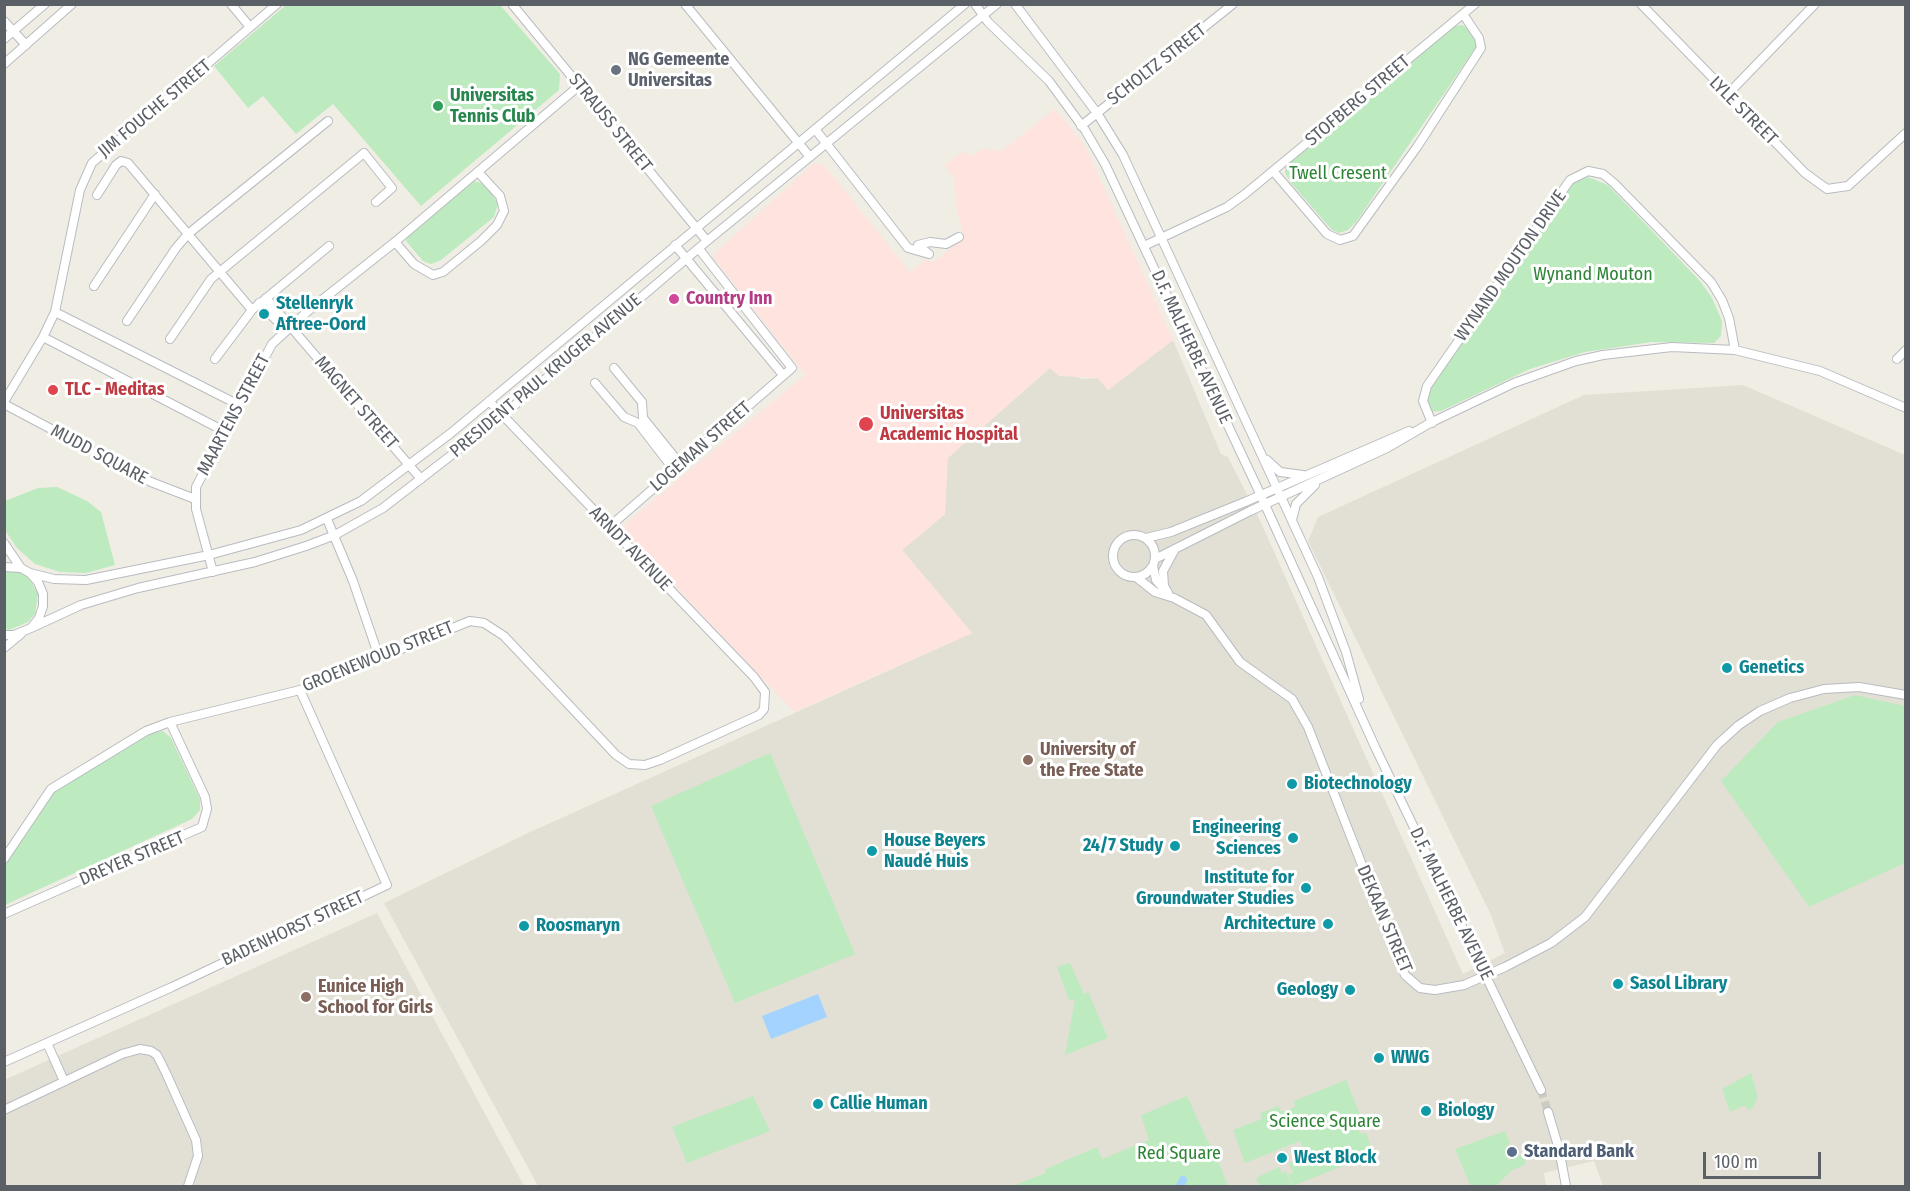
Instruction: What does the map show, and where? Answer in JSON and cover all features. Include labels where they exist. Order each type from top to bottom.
[{"type":"street","points":[[4,39],[45,4]]},
{"type":"street","points":[[4,64],[72,4]]},
{"type":"street","points":[[231,4],[250,27]]},
{"type":"street","name":"JIM FOUCHE STREET","points":[[4,403],[44,337],[55,312],[80,190],[92,163],[277,4]]},
{"type":"street","name":"STRAUSS STREET","points":[[512,4],[707,241]]},
{"type":"street","points":[[685,4],[810,157]]},
{"type":"street","name":"PRESIDENT PAUL KRUGER AVENUE","points":[[21,568],[30,573],[54,579],[86,580],[209,555],[278,538],[327,519],[380,489],[489,401],[965,4]]},
{"type":"street","name":"D.F. MALHERBE AVENUE","points":[[975,4],[983,17],[1035,65],[1081,126],[1105,164],[1363,717],[1541,1090]]},
{"type":"street","name":"PRESIDENT PAUL KRUGER AVENUE","points":[[4,648],[27,630],[81,605],[138,588],[276,556],[335,535],[383,508],[502,416],[707,241],[997,4]]},
{"type":"street","name":"D.F. MALHERBE AVENUE","points":[[1015,4],[1097,113],[1123,155],[1292,520],[1335,619],[1363,717]]},
{"type":"street","points":[[1024,4],[1031,26]]},
{"type":"street","name":"SCHOLTZ STREET","points":[[1081,126],[1233,4]]},
{"type":"street","name":"STOFBERG STREET","points":[[1144,246],[1227,207],[1274,171],[1475,4]]},
{"type":"street","name":"LYLE STREET","points":[[1641,4],[1727,95],[1818,184],[1827,189],[1838,189],[1857,178],[1905,133]]},
{"type":"street","points":[[1727,95],[1815,4]]},
{"type":"street","points":[[1274,171],[1328,234],[1340,240],[1353,236],[1410,156],[1481,48],[1479,38],[1463,14]]},
{"type":"street","points":[[4,21],[26,45]]},
{"type":"street","name":"MAARTENS STREET","points":[[213,572],[195,499],[199,478],[266,353],[290,327],[395,242],[580,85]]},
{"type":"street","points":[[127,321],[188,234],[327,121]]},
{"type":"street","points":[[815,129],[908,248],[929,254],[918,245],[930,242],[946,244],[960,237]]},
{"type":"street","points":[[170,339],[211,279],[364,153],[392,188],[376,202]]},
{"type":"street","points":[[97,195],[107,175],[116,165],[124,161],[155,194],[252,310]]},
{"type":"street","name":"WYNAND MOUTON DRIVE","points":[[1431,423],[1423,401],[1427,386],[1570,180],[1588,171],[1603,174],[1614,183],[1711,282],[1729,318],[1735,350]]},
{"type":"street","points":[[395,242],[414,264],[433,275],[442,272],[481,241],[497,225],[504,211],[500,196],[478,172]]},
{"type":"street","points":[[94,286],[155,194]]},
{"type":"street","points":[[675,245],[783,375]]},
{"type":"street","points":[[215,359],[252,310],[329,246]]},
{"type":"street","name":"LOGEMAN STREET","points":[[609,526],[792,368],[699,249]]},
{"type":"street","name":"MAGNET STREET","points":[[263,300],[285,317],[290,327],[421,479]]},
{"type":"street","points":[[55,312],[239,405]]},
{"type":"street","points":[[44,337],[224,431]]},
{"type":"street","points":[[1431,423],[1390,437],[1308,475],[1180,528],[1146,538],[1129,535],[1121,539],[1113,553],[1116,567],[1121,573],[1136,577],[1146,573],[1154,562],[1175,548],[1387,448],[1431,423],[1514,383],[1576,361],[1632,350],[1672,347],[1735,350],[1820,371],[1905,408]]},
{"type":"street","points":[[1897,359],[1905,350]]},
{"type":"street","points":[[614,368],[642,402],[643,418],[677,467]]},
{"type":"street","points":[[596,383],[624,417],[638,423],[677,467]]},
{"type":"street","name":"ARNDT AVENUE","points":[[489,401],[754,677],[765,692],[766,700]]},
{"type":"street","name":"MUDD SQUARE","points":[[4,403],[151,483],[195,499]]},
{"type":"street","points":[[1260,450],[1280,471],[1287,475],[1308,475]]},
{"type":"street","points":[[1292,520],[1296,504],[1324,477]]},
{"type":"street","points":[[327,519],[335,535],[378,657]]},
{"type":"street","points":[[1146,538],[1155,551],[1156,580],[1171,595]]},
{"type":"street","points":[[4,543],[21,568]]},
{"type":"street","points":[[1171,595],[1163,571],[1175,548]]},
{"type":"street","points":[[4,567],[21,568]]},
{"type":"street","points":[[4,635],[27,630],[39,618],[43,600],[38,582],[30,573]]},
{"type":"street","name":"DEKAAN STREET","points":[[1136,577],[1155,592],[1171,595],[1206,615],[1240,662],[1292,699],[1299,710],[1405,975],[1420,988],[1435,990],[1464,985],[1505,968],[1551,942],[1585,917],[1717,745],[1739,725],[1760,711],[1790,698],[1824,689],[1859,687],[1905,695]]},
{"type":"street","name":"GROENEWOUD STREET","points":[[4,859],[51,789],[146,731],[170,722],[300,690],[463,623],[484,623],[504,636],[616,755],[636,766],[660,760],[754,719],[764,709],[766,700]]},
{"type":"street","name":"BADENHORST STREET","points":[[4,1062],[387,885],[300,690]]},
{"type":"street","name":"DREYER STREET","points":[[4,914],[202,827],[207,808],[205,797],[170,722]]},
{"type":"street","name":"DREYER STREET","points":[[161,725],[176,736]]},
{"type":"street","points":[[47,1043],[64,1081]]},
{"type":"street","points":[[6,1108],[122,1054],[140,1048],[157,1055],[196,1140],[198,1156],[188,1186]]},
{"type":"street","points":[[1548,1112],[1559,1149],[1566,1186]]},
{"type":"shaded area","name":"Universitas Academic Hospital","points":[[1055,109],[1085,146],[1173,340],[1108,390],[1098,378],[1059,376],[1050,368],[948,458],[945,514],[902,550],[972,633],[794,712],[626,534],[626,523],[805,375],[712,256],[814,163],[824,165],[910,272],[925,260],[934,262],[964,237],[957,213],[954,177],[944,165],[962,152],[971,155],[984,149],[1002,151]]},
{"type":"shaded area","name":"University of the Free State","points":[[1173,340],[1221,454],[1228,457],[1258,516],[1463,974],[1505,953],[1490,913],[1308,541],[1318,517],[1584,395],[1743,385],[1905,455],[1905,1186],[1603,1186],[1594,1161],[1544,1173],[1546,1186],[538,1186],[384,903],[528,833],[972,633],[902,550],[945,514],[947,458],[1050,368],[1082,379],[1098,378],[1108,390]]},
{"type":"shaded area","name":"Eunice High School for Girls","points":[[377,913],[524,1186],[5,1186],[4,1080]]},
{"type":"green space","name":"Universitas Tennis Club","points":[[286,5],[500,5],[560,74],[559,90],[421,206],[333,104],[296,134],[263,96],[248,108],[214,66]]},
{"type":"green space","name":"Twell Cresent","points":[[1462,25],[1471,30],[1478,44],[1356,222],[1348,230],[1339,233],[1332,230],[1291,183],[1285,173],[1285,164],[1447,27]]},
{"type":"green space","name":"Wynand Mouton","points":[[1588,177],[1608,185],[1700,281],[1712,298],[1722,321],[1721,336],[1714,343],[1652,342],[1585,352],[1530,369],[1441,411],[1431,412],[1422,395],[1565,186]]},
{"type":"green space","points":[[470,180],[481,183],[490,191],[498,204],[494,217],[441,260],[431,264],[423,261],[406,241],[408,230]]},
{"type":"green space","points":[[57,487],[87,501],[101,512],[115,565],[86,573],[60,572],[35,564],[17,548],[5,530],[5,501],[38,488]]},
{"type":"green space","points":[[5,569],[19,570],[28,576],[38,594],[35,614],[28,622],[9,630],[5,629]]},
{"type":"green space","points":[[1855,695],[1905,706],[1905,863],[1809,907],[1721,781],[1778,722]]},
{"type":"green space","points":[[163,731],[171,738],[200,799],[200,810],[192,819],[5,905],[5,864],[55,789],[150,733]]},
{"type":"green space","points":[[770,753],[855,954],[735,1003],[651,806]]},
{"type":"green space","points":[[1070,963],[1084,994],[1088,992],[1108,1038],[1065,1055],[1075,999],[1069,1001],[1057,967]]},
{"type":"green space","points":[[1751,1073],[1758,1097],[1753,1108],[1748,1110],[1745,1105],[1730,1112],[1722,1089]]},
{"type":"green space","name":"Science Square","points":[[1346,1080],[1362,1120],[1357,1122],[1357,1129],[1362,1134],[1366,1133],[1372,1149],[1357,1160],[1293,1186],[1288,1175],[1293,1173],[1289,1163],[1306,1156],[1300,1141],[1245,1163],[1233,1130],[1262,1119],[1260,1113],[1279,1106],[1281,1112],[1295,1107],[1294,1101]]},
{"type":"green space","points":[[753,1096],[770,1131],[687,1163],[672,1127]]},
{"type":"green space","name":"Red Square","points":[[1187,1096],[1214,1150],[1228,1186],[1012,1186],[1046,1173],[1046,1169],[1097,1147],[1102,1159],[1149,1140],[1141,1115]]},
{"type":"green space","points":[[1505,1131],[1510,1144],[1505,1147],[1508,1160],[1525,1153],[1525,1165],[1512,1170],[1496,1186],[1470,1185],[1455,1149]]},
{"type":"green space","points":[[1279,1167],[1282,1173],[1286,1172],[1292,1186],[1260,1186],[1256,1178]]},
{"type":"water","points":[[818,994],[827,1017],[771,1039],[762,1016]]},
{"type":"waterway","points":[[1180,1186],[1183,1180]]},
{"type":"tunnel","points":[[1541,1090],[1548,1112]]},
{"type":"place","name":"NG Gemeente Universitas","points":[[616,70]]},
{"type":"place","name":"Universitas Tennis Club","points":[[438,106]]},
{"type":"place","name":"Country Inn","points":[[674,299]]},
{"type":"place","name":"Stellenryk Aftree-Oord","points":[[264,314]]},
{"type":"place","name":"TLC - Meditas","points":[[53,390]]},
{"type":"place","name":"Universitas Academic Hospital","points":[[866,424]]},
{"type":"place","name":"Genetics","points":[[1727,668]]},
{"type":"place","name":"University of the Free State","points":[[1028,760]]},
{"type":"place","name":"Biotechnology","points":[[1292,784]]},
{"type":"place","name":"Engineering Sciences","points":[[1293,838]]},
{"type":"place","name":"24/7 Study","points":[[1175,846]]},
{"type":"place","name":"House Beyers Naudé Huis","points":[[872,851]]},
{"type":"place","name":"Institute for Groundwater Studies","points":[[1306,888]]},
{"type":"place","name":"Architecture","points":[[1328,924]]},
{"type":"place","name":"Roosmaryn","points":[[524,926]]},
{"type":"place","name":"Sasol Library","points":[[1618,984]]},
{"type":"place","name":"Geology","points":[[1350,990]]},
{"type":"place","name":"Eunice High School for Girls","points":[[306,997]]},
{"type":"place","name":"WWG","points":[[1379,1058]]},
{"type":"place","name":"Callie Human","points":[[818,1104]]},
{"type":"place","name":"Biology","points":[[1426,1111]]},
{"type":"place","name":"Standard Bank","points":[[1512,1152]]},
{"type":"place","name":"West Block","points":[[1282,1158]]}]
